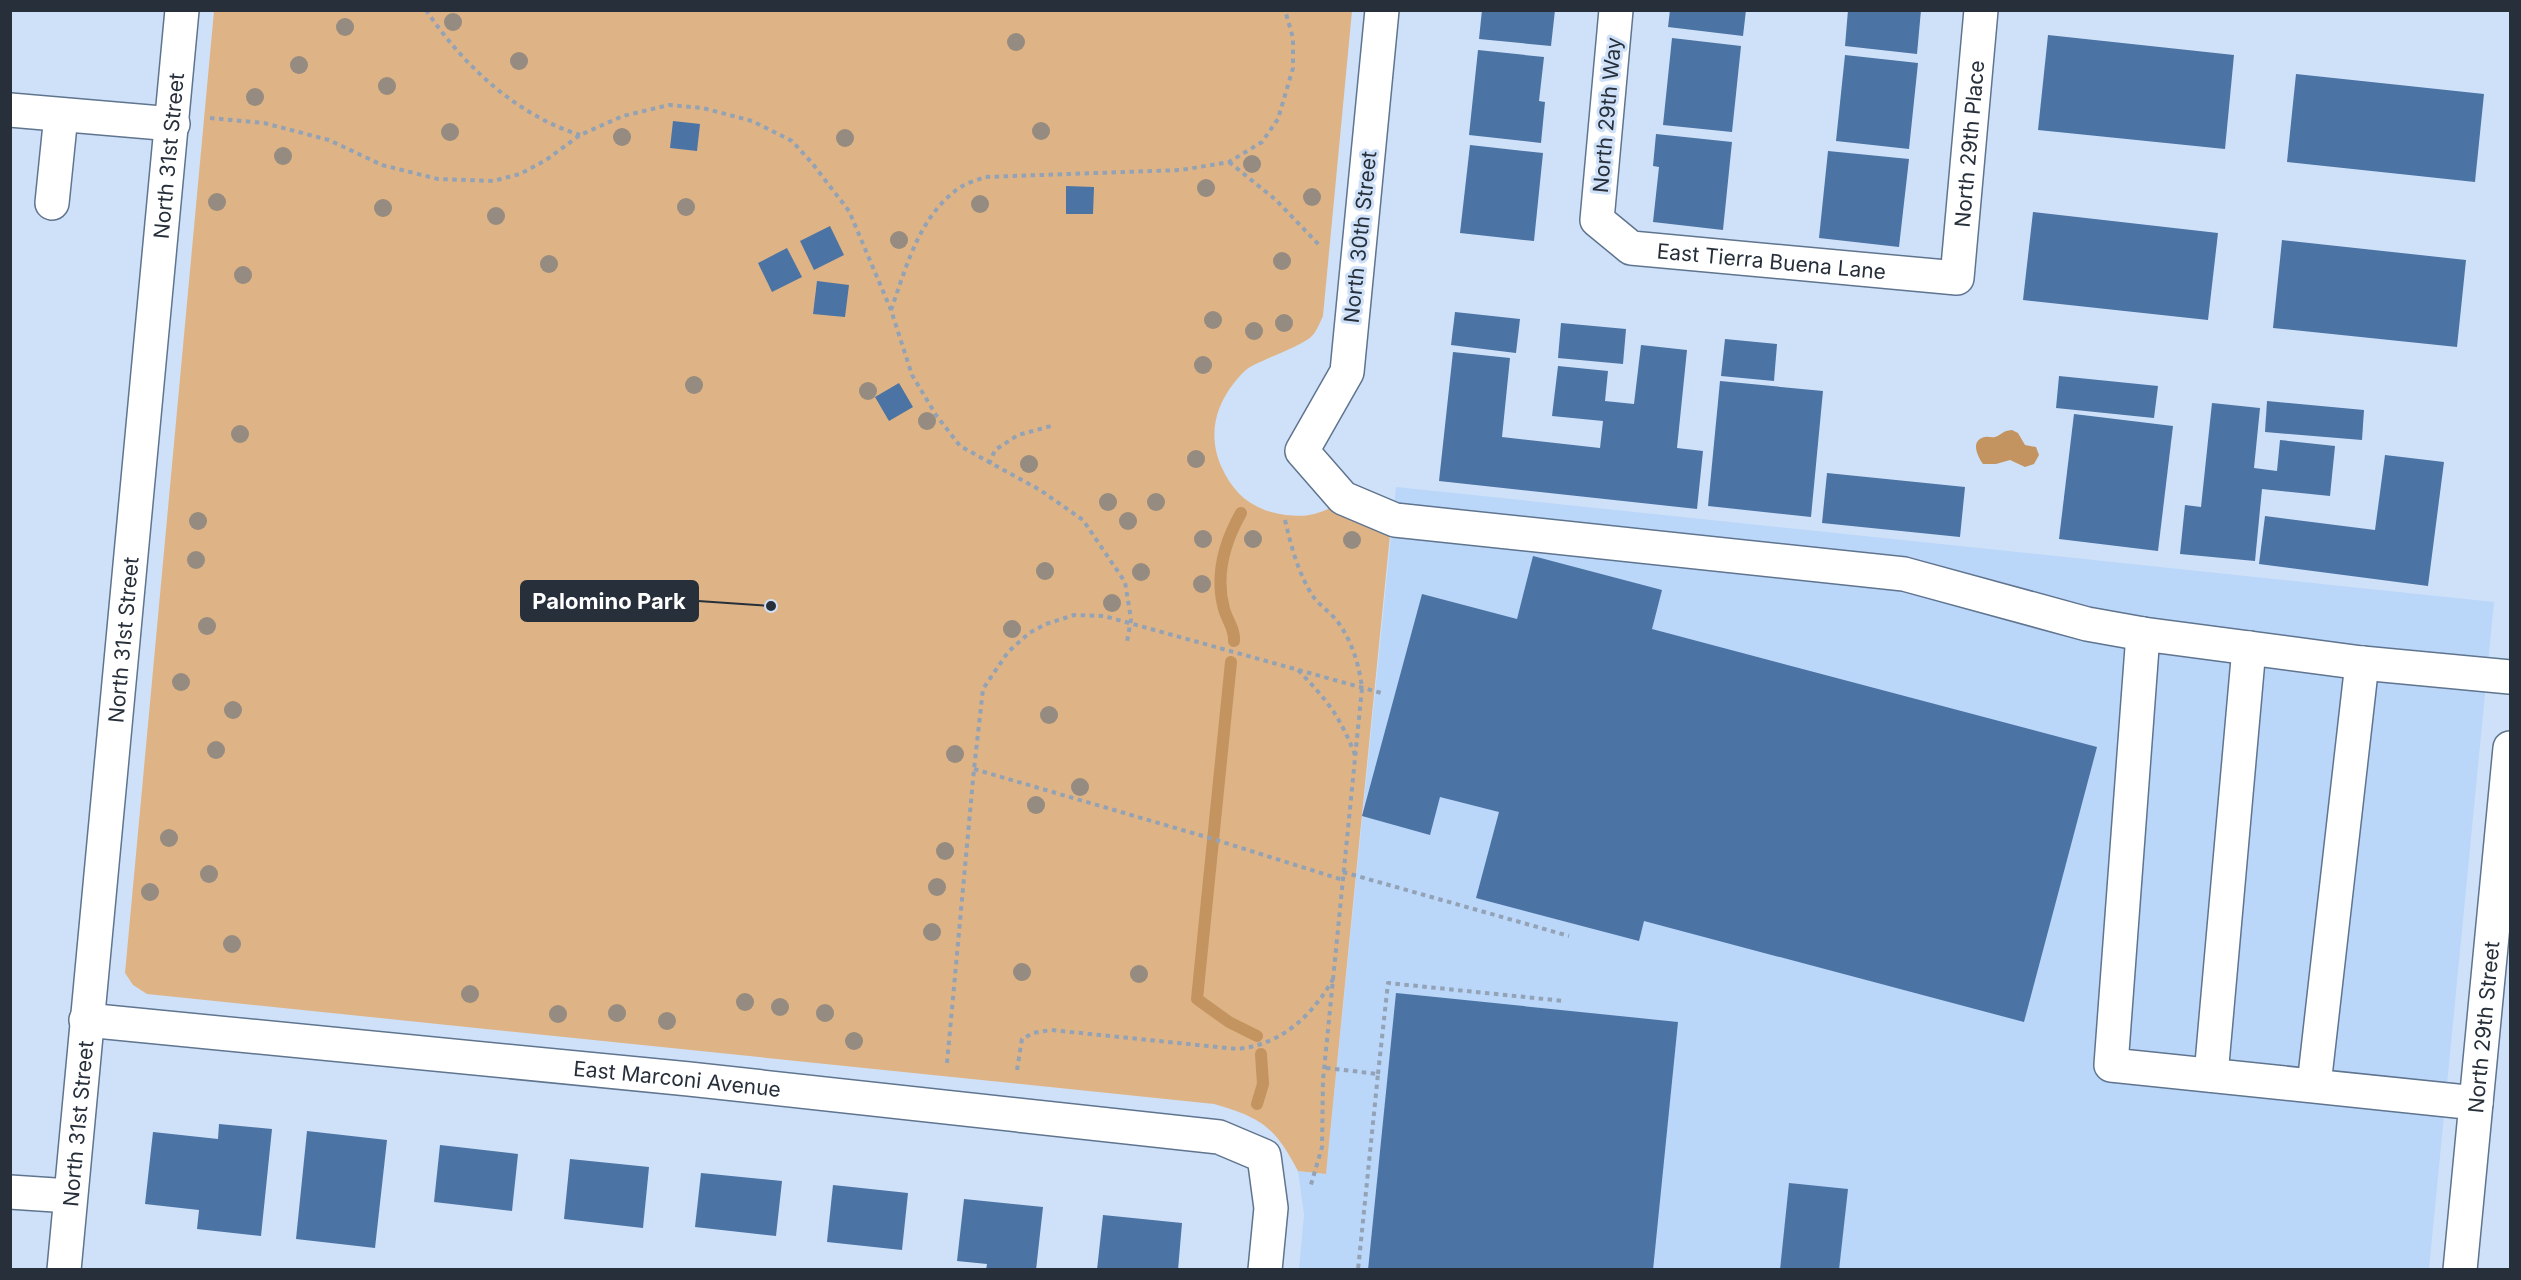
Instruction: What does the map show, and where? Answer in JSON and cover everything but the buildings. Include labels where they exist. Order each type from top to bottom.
[{"type":"street","name":"North 31st Street","points":[[64,1269],[183,10]]},
{"type":"street","name":"North 30th Street","points":[[1382,10],[1347,372],[1302,451],[1343,498],[1395,520],[1904,574],[2087,624],[2143,634]]},
{"type":"street","name":"North 29th Way","points":[[1597,220],[1616,10]]},
{"type":"street","name":"North 29th Place","points":[[1957,278],[1981,10]]},
{"type":"street","points":[[10,110],[173,124]]},
{"type":"street","points":[[52,203],[61,115]]},
{"type":"street","name":"East Tierra Buena Lane","points":[[1597,220],[1631,248],[1957,278]]},
{"type":"street","points":[[2476,1103],[2111,1065],[2143,634],[2422,670],[2511,676]]},
{"type":"street","points":[[2211,1075],[2249,648]]},
{"type":"street","points":[[2314,1085],[2362,663]]},
{"type":"street","name":"North 29th Street","points":[[2460,1269],[2511,748]]},
{"type":"street","name":"East Marconi Avenue","points":[[86,1020],[677,1078],[1219,1137],[1264,1156],[1271,1208],[1265,1269]]},
{"type":"street","points":[[10,1192],[70,1196]]},
{"type":"path","points":[[426,10],[441,31],[479,72],[514,103],[542,121],[580,135]]},
{"type":"path","points":[[891,310],[912,252],[926,222],[956,190],[985,177],[1181,170],[1229,162],[1262,142],[1278,119],[1293,68],[1293,38],[1285,10]]},
{"type":"path","points":[[209,118],[264,123],[329,140],[382,165],[438,179],[460,180],[493,181],[520,174],[546,160],[580,135],[623,116],[669,105],[703,108],[752,121],[792,141],[849,211],[891,310],[912,375],[936,415],[960,446],[1040,490],[1083,520],[1125,582],[1130,622],[1127,642]]},
{"type":"path","points":[[1229,162],[1276,200],[1322,248]]},
{"type":"path","points":[[989,464],[995,450],[1018,435],[1051,426]]},
{"type":"path","points":[[1285,520],[1303,579],[1314,597],[1338,622],[1350,643],[1359,666],[1362,688],[1323,1080],[1322,1148],[1310,1188]]},
{"type":"path","points":[[947,1063],[983,689],[1008,652],[1029,633],[1046,624],[1074,615],[1104,616],[1385,694]]},
{"type":"path","points":[[1297,670],[1329,702],[1355,756]]},
{"type":"path","points":[[974,769],[1213,839],[1343,880]]},
{"type":"path","points":[[1343,872],[1569,936]]},
{"type":"path","points":[[1017,1070],[1022,1039],[1033,1033],[1051,1030],[1237,1049],[1252,1048],[1286,1033],[1320,1003],[1334,978]]},
{"type":"path","points":[[1358,1269],[1388,983],[1564,1001]]},
{"type":"path","points":[[1326,1068],[1378,1074]]},
{"type":"shaded area","points":[[214,11],[1352,11],[1323,316],[1315,332],[1307,340],[1254,365],[1240,376],[1222,403],[1214,435],[1218,457],[1226,476],[1241,496],[1262,509],[1299,516],[1316,514],[1341,502],[1390,535],[1326,1174],[1298,1171],[1282,1144],[1265,1126],[1244,1114],[1214,1104],[147,994],[133,985],[125,973]]},
{"type":"shaded area","points":[[2012,430],[2018,433],[2025,445],[2036,447],[2039,455],[2034,464],[2025,467],[2010,460],[1996,464],[1983,464],[1976,449],[1978,441]]},
{"type":"shaded area","points":[[1396,487],[2494,602],[2429,1269],[1299,1269],[1304,1215],[1298,1171],[1326,1174]]},
{"type":"waterway","points":[[1234,641],[1221,597],[1220,584],[1226,548],[1241,513]]},
{"type":"waterway","points":[[1231,662],[1197,999],[1229,1022],[1257,1036]]},
{"type":"waterway","points":[[1257,1104],[1263,1084],[1261,1054]]},
{"type":"place","name":"Palomino Park","points":[[771,606]]}]
